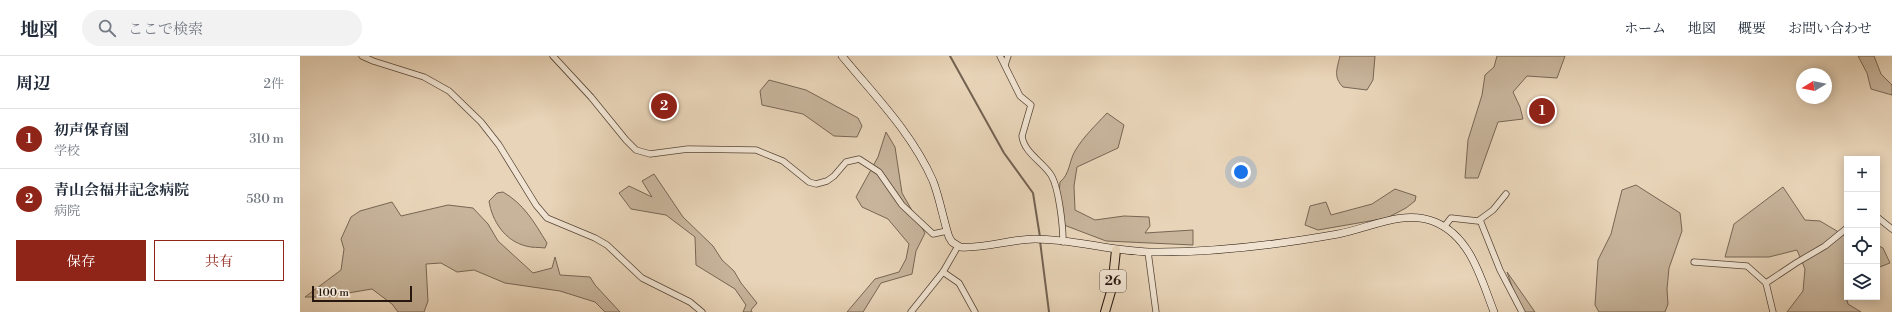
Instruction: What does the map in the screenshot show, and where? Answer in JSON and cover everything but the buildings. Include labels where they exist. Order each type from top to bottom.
[{"type":"main road","name":"26","points":[[1105,312],[1112,288],[1116,250]]},
{"type":"street","points":[[362,56],[373,61],[424,77],[449,91],[481,122],[499,145],[536,205],[547,218],[595,238],[607,245],[642,278],[690,302],[702,312]]},
{"type":"street","points":[[553,56],[592,97],[626,140],[636,150],[650,154],[688,149],[756,150],[783,161],[809,182],[816,184],[827,181],[834,176],[846,162],[858,159],[879,172],[902,205],[933,234],[947,232]]},
{"type":"street","points":[[842,56],[907,133],[922,158],[933,182],[947,232],[952,242],[958,246],[965,247],[1044,239],[1116,250],[1148,252],[1212,250],[1340,234],[1408,217],[1426,219],[1444,227],[1457,236],[1468,249],[1494,312]]},
{"type":"street","points":[[1000,56],[1012,84],[1020,96],[1031,105],[1022,140],[1029,151],[1051,174],[1056,183],[1063,225],[1063,242]]},
{"type":"street","points":[[1005,65],[1008,56]]},
{"type":"street","points":[[1444,227],[1451,218],[1480,220],[1493,210],[1506,194]]},
{"type":"street","points":[[1880,219],[1892,229]]},
{"type":"street","points":[[1480,220],[1500,270],[1522,312]]},
{"type":"street","points":[[1766,283],[1825,246],[1844,230]]},
{"type":"street","points":[[911,312],[943,272],[958,246]]},
{"type":"street","points":[[1148,252],[1156,312]]},
{"type":"street","points":[[1694,262],[1747,266],[1766,283],[1772,312]]},
{"type":"street","points":[[943,272],[960,283],[975,312]]},
{"type":"shaded area","points":[[1340,56],[1375,56],[1373,80],[1367,90],[1343,87],[1337,76]]},
{"type":"shaded area","points":[[1497,56],[1565,56],[1557,78],[1527,76],[1513,92],[1520,107],[1523,119],[1498,122],[1478,178],[1465,178],[1468,140],[1482,95],[1485,75],[1494,67]]},
{"type":"shaded area","points":[[1858,56],[1874,56],[1881,74],[1892,85],[1892,95],[1871,89],[1867,73]]},
{"type":"shaded area","points":[[769,80],[806,90],[858,118],[862,126],[857,137],[834,136],[803,114],[762,105],[760,91]]},
{"type":"shaded area","points":[[1107,113],[1124,125],[1118,148],[1077,167],[1074,186],[1075,210],[1095,220],[1124,216],[1149,217],[1150,226],[1145,233],[1193,230],[1193,245],[1106,241],[1064,225],[1059,196],[1060,182],[1068,171],[1073,155],[1078,146]]},
{"type":"shaded area","points":[[886,132],[895,147],[902,193],[925,233],[916,251],[912,274],[881,283],[863,312],[847,312],[875,279],[899,272],[906,259],[909,244],[888,219],[862,207],[856,197],[878,157]]},
{"type":"shaded area","points":[[654,174],[683,217],[713,246],[722,260],[734,271],[741,283],[757,303],[751,310],[752,312],[743,312],[746,305],[735,289],[696,265],[695,237],[666,215],[631,209],[619,193],[629,186],[652,197],[642,181]]},
{"type":"shaded area","points":[[1636,185],[1680,213],[1682,231],[1669,268],[1667,289],[1668,304],[1665,312],[1599,312],[1595,305],[1598,260],[1611,234],[1622,190]]},
{"type":"shaded area","points":[[1783,187],[1805,220],[1820,221],[1844,235],[1844,300],[1847,300],[1848,304],[1861,312],[1787,312],[1803,291],[1805,269],[1797,250],[1769,257],[1725,257],[1734,224]]},
{"type":"shaded area","points":[[1395,189],[1416,196],[1415,201],[1406,208],[1387,218],[1318,230],[1305,225],[1310,206],[1326,202],[1331,215],[1372,204]]},
{"type":"shaded area","points":[[503,192],[517,202],[528,214],[547,243],[545,248],[528,247],[512,240],[496,223],[489,201],[497,193]]},
{"type":"shaded area","points":[[392,202],[401,216],[448,205],[473,208],[488,224],[498,241],[533,273],[552,268],[555,257],[560,275],[590,277],[595,285],[620,312],[605,312],[595,302],[560,291],[505,283],[474,270],[457,272],[441,263],[426,264],[428,301],[424,312],[398,312],[392,304],[372,289],[324,297],[305,297],[341,270],[344,249],[341,239],[351,217],[360,211]]},
{"type":"shaded area","points":[[1880,246],[1883,248],[1890,263],[1880,267]]},
{"type":"shaded area","points":[[1507,272],[1535,312],[1524,312],[1517,301]]},
{"type":"waterway","points":[[950,56],[1004,153],[1033,193],[1040,237]]},
{"type":"waterway","points":[[1040,241],[1049,312]]},
{"type":"place","name":"青山会福井記念病院","points":[[664,106]]},
{"type":"place","name":"初声保育園","points":[[1542,111]]}]
